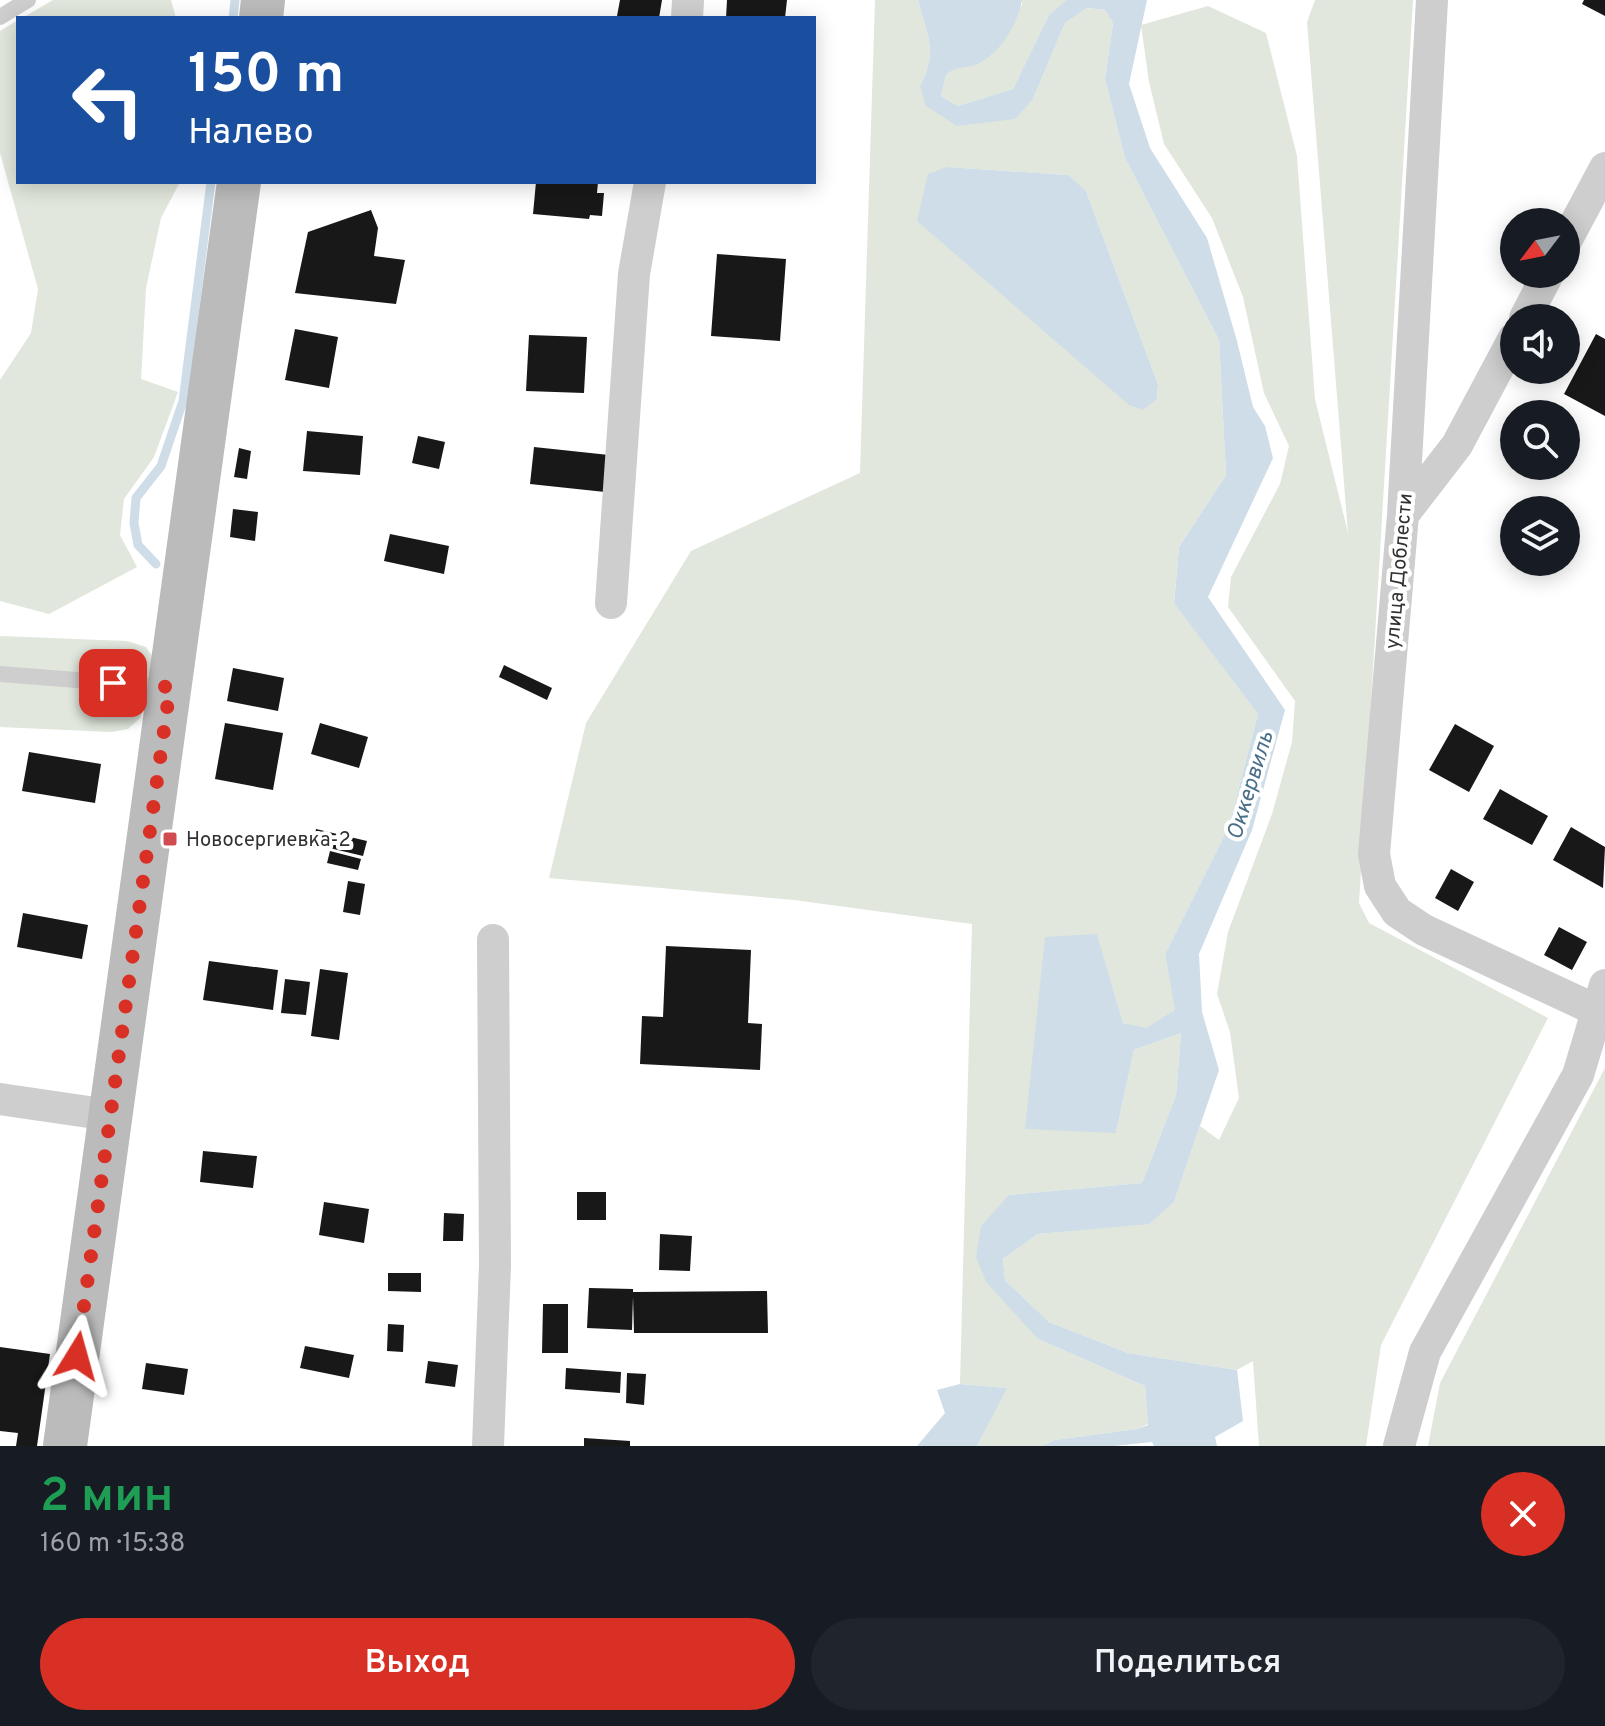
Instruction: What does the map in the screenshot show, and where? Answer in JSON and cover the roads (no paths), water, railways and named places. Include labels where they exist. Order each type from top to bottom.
[{"type":"street","name":"улица Доблести","points":[[1432,0],[1403,515],[1374,854],[1380,886],[1397,912],[1424,930],[1603,1002]]},
{"type":"street","points":[[1580,215],[1605,168]]},
{"type":"street","points":[[65,1446],[239,184]]},
{"type":"street","points":[[611,603],[634,274],[650,184]]},
{"type":"street","points":[[1403,515],[1457,445],[1500,364]]},
{"type":"street","points":[[488,1446],[495,1265],[493,940]]},
{"type":"street","points":[[1399,1446],[1425,1352],[1578,1075],[1603,1002]]},
{"type":"street","points":[[0,1099],[109,1115]]},
{"type":"lane","points":[[0,17],[28,0]]},
{"type":"lane","points":[[0,674],[170,687]]},
{"type":"water","name":"Оккервиль","points":[[918,0],[1022,0],[1012,29],[992,54],[984,61],[957,68],[946,75],[941,96],[958,106],[1013,89],[1049,15],[1066,0],[1147,0],[1129,84],[1150,148],[1207,238],[1253,407],[1265,426],[1273,458],[1208,597],[1285,710],[1252,830],[1199,954],[1202,1012],[1219,1070],[1174,1202],[1149,1224],[1038,1234],[1003,1259],[1005,1280],[1049,1322],[1128,1353],[1237,1370],[1243,1421],[1215,1437],[1217,1446],[1154,1446],[1152,1442],[1114,1446],[1041,1446],[1055,1440],[1148,1425],[1145,1386],[1038,1339],[986,1282],[976,1257],[981,1226],[1009,1195],[1142,1183],[1176,1095],[1181,1033],[1134,1050],[1116,1133],[1025,1129],[1045,937],[1097,934],[1123,1023],[1146,1028],[1175,1010],[1165,954],[1229,826],[1258,714],[1174,603],[1179,547],[1226,475],[1219,340],[1125,158],[1105,79],[1113,23],[1105,10],[1087,8],[1065,23],[1033,99],[1015,119],[957,126],[926,106],[920,86],[929,62],[930,43]]},
{"type":"water","points":[[947,167],[1069,175],[1086,191],[1158,384],[1157,399],[1143,410],[1129,405],[917,221],[928,174]]},
{"type":"water","points":[[960,1384],[1007,1388],[977,1446],[917,1446],[945,1413],[937,1390]]},
{"type":"waterway","points":[[233,16],[235,0]]},
{"type":"waterway","points":[[156,564],[138,545],[134,523],[136,498],[161,466],[183,401],[211,184]]},
{"type":"place","name":"Новосергиевка-2","points":[[170,839]]}]
